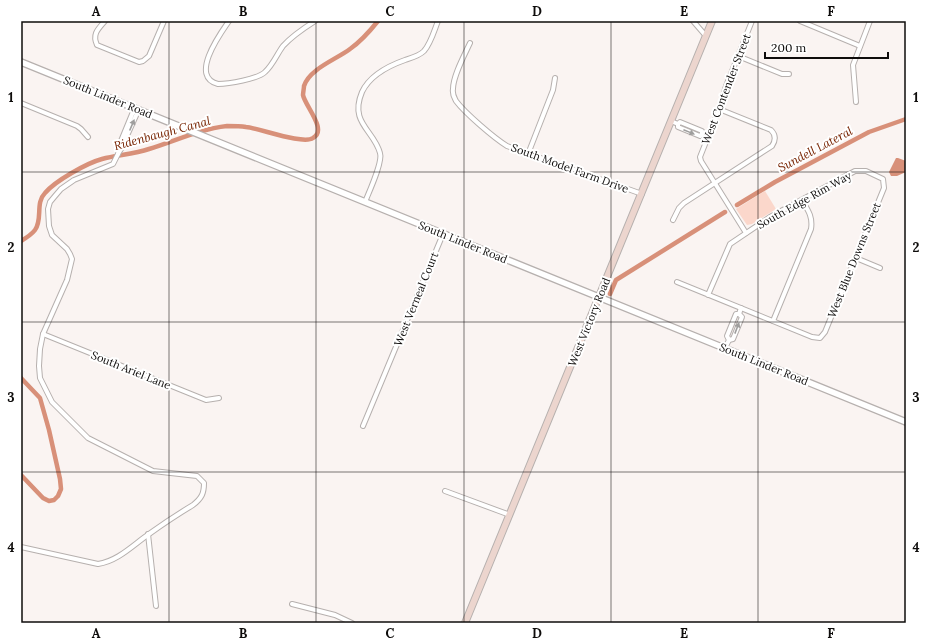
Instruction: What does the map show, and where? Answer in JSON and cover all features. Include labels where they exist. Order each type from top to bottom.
[{"type":"main road","name":"West Victory Road","points":[[465,623],[642,194],[675,122],[712,21]]},
{"type":"street","points":[[105,21],[97,30],[95,40],[97,45],[101,48],[135,61],[143,61],[149,56],[164,21]]},
{"type":"street","points":[[229,21],[219,36],[206,64],[205,70],[207,77],[213,83],[222,84],[260,76],[269,68],[284,45],[294,35],[315,21]]},
{"type":"street","points":[[365,202],[379,166],[381,154],[376,143],[360,119],[359,102],[363,91],[374,76],[386,68],[417,56],[424,51],[430,42],[438,21]]},
{"type":"street","points":[[693,21],[706,36]]},
{"type":"street","name":"West Contender Street","points":[[715,183],[700,157],[752,21]]},
{"type":"street","points":[[800,21],[812,23],[860,46]]},
{"type":"street","points":[[856,102],[853,65],[870,21]]},
{"type":"street","name":"South Model Farm Drive","points":[[470,43],[453,83],[453,94],[455,100],[499,141],[507,146],[528,154],[642,194]]},
{"type":"street","points":[[738,56],[782,74],[789,74]]},
{"type":"street","name":"South Linder Road","points":[[21,62],[906,422]]},
{"type":"street","points":[[528,154],[553,90],[554,78]]},
{"type":"street","points":[[21,103],[78,126],[88,137]]},
{"type":"street","points":[[21,547],[98,564],[115,559],[148,534],[200,499],[204,492],[204,483],[197,476],[153,471],[94,441],[80,430],[52,402],[40,378],[39,366],[43,334],[67,280],[72,259],[67,249],[57,240],[51,230],[47,216],[50,202],[62,189],[74,180],[113,164],[137,108]]},
{"type":"street","points":[[673,220],[684,204],[772,146],[775,139],[771,130],[719,109]]},
{"type":"street","points":[[675,122],[678,127],[700,136],[702,134],[708,136]]},
{"type":"street","name":"South Edge Rim Way","points":[[708,295],[727,249],[735,240],[770,217],[855,171],[866,171],[881,177],[884,181]]},
{"type":"street","name":"West Blue Downs Street","points":[[773,321],[812,337],[820,338],[825,332],[884,188],[884,181]]},
{"type":"street","points":[[715,183],[746,233]]},
{"type":"street","points":[[677,282],[773,321],[811,229],[812,220],[809,211],[802,200]]},
{"type":"street","name":"West Verneal Court","points":[[363,426],[443,234]]},
{"type":"street","points":[[856,258],[880,268]]},
{"type":"street","points":[[725,348],[728,340],[727,336],[736,314],[739,314],[742,308]]},
{"type":"street","name":"South Ariel Lane","points":[[43,334],[206,400],[219,398]]},
{"type":"street","points":[[445,491],[510,515]]},
{"type":"street","points":[[148,534],[156,606]]},
{"type":"street","points":[[292,604],[335,615],[352,623]]},
{"type":"shaded area","points":[[896,158],[906,161],[906,172],[897,176],[891,176],[889,172]]},
{"type":"shaded area","points":[[765,191],[776,209],[752,224],[747,225],[736,209]]},
{"type":"waterway","name":"Ridenbaugh Canal","points":[[21,241],[35,230],[39,221],[40,201],[45,193],[63,178],[96,161],[143,151],[197,132],[227,126],[252,128],[291,138],[308,140],[313,138],[317,134],[318,129],[303,95],[304,86],[307,80],[317,69],[354,46],[378,21]]},
{"type":"waterway","name":"Sundell Lateral","points":[[737,205],[775,182],[869,132],[906,119]]},
{"type":"waterway","name":"Sundell Lateral","points":[[610,294],[616,280],[725,212]]},
{"type":"waterway","name":"Ridenbaugh Canal","points":[[21,378],[40,398],[60,479],[61,489],[58,496],[54,500],[49,501],[43,498],[21,475]]}]
